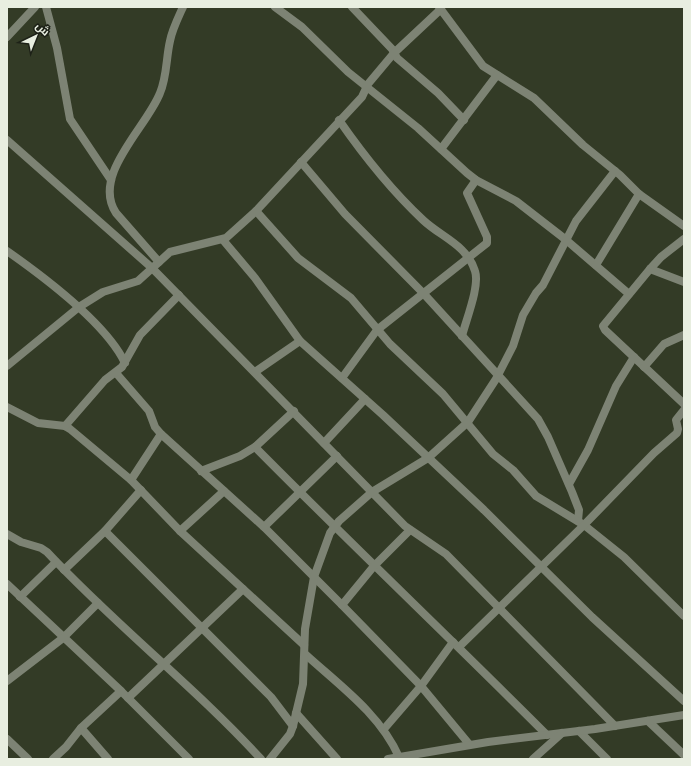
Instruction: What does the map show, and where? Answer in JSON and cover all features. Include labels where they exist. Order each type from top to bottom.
[{"type":"street","points":[[7,37],[36,7]]},
{"type":"street","points":[[46,7],[57,48],[70,120],[111,180]]},
{"type":"street","points":[[159,262],[119,218],[111,206],[109,196],[111,180],[117,164],[160,93],[170,40],[183,7]]},
{"type":"street","points":[[275,7],[302,27],[348,72],[476,180],[510,197],[565,239],[628,294]]},
{"type":"street","points":[[352,7],[397,58],[441,96],[464,120]]},
{"type":"street","points":[[7,366],[79,307],[103,292],[134,284],[176,249],[223,240],[256,211],[362,97],[366,87],[394,53],[440,8],[479,61],[497,75],[534,98],[583,145],[615,170],[639,194],[684,226]]},
{"type":"street","points":[[441,149],[497,75]]},
{"type":"street","points":[[339,120],[369,162],[391,186],[424,220],[458,246],[468,258],[474,270],[475,284],[462,336]]},
{"type":"street","points":[[7,140],[152,268],[410,530],[446,554],[615,726]]},
{"type":"street","points":[[301,162],[345,214],[424,294],[540,423],[569,484],[579,510],[581,523]]},
{"type":"street","points":[[270,759],[290,734],[293,726],[303,684],[305,654],[304,644],[314,577],[328,536],[334,527],[372,492],[428,458],[468,422],[498,376],[513,346],[523,315],[536,293],[543,285],[565,239],[580,215],[615,170]]},
{"type":"street","points":[[342,378],[377,330],[484,246],[488,240],[466,193],[476,180]]},
{"type":"street","points":[[596,265],[639,194]]},
{"type":"street","points":[[256,211],[298,258],[351,298],[377,330],[443,394],[468,422],[493,454],[513,470],[536,496],[581,523],[630,562],[684,616]]},
{"type":"street","points":[[684,239],[661,257],[628,294],[603,326],[684,404]]},
{"type":"street","points":[[223,240],[255,278],[300,341],[428,458],[592,617],[684,701]]},
{"type":"street","points":[[7,251],[79,307],[117,348],[125,363]]},
{"type":"street","points":[[650,269],[684,282]]},
{"type":"street","points":[[65,426],[102,383],[116,373],[125,363],[140,335],[179,295]]},
{"type":"street","points":[[644,367],[664,344],[684,335]]},
{"type":"street","points":[[255,372],[300,341]]},
{"type":"street","points":[[569,484],[588,450],[616,386],[634,357]]},
{"type":"street","points":[[116,373],[149,411],[155,427],[161,434],[264,527],[342,605],[421,686],[469,744]]},
{"type":"street","points":[[324,443],[365,399]]},
{"type":"street","points":[[7,407],[38,423],[65,426],[131,480],[180,531],[304,644]]},
{"type":"street","points":[[384,729],[456,645],[542,567],[581,523],[677,433],[678,429],[676,420],[684,410]]},
{"type":"street","points":[[201,470],[240,456],[255,447],[294,411]]},
{"type":"street","points":[[131,480],[161,434]]},
{"type":"street","points":[[255,447],[334,527],[547,735]]},
{"type":"street","points":[[264,527],[337,456]]},
{"type":"street","points":[[64,570],[105,531],[141,490]]},
{"type":"street","points":[[180,531],[224,491]]},
{"type":"street","points":[[342,605],[374,566],[410,530]]},
{"type":"street","points":[[105,531],[271,696],[293,726]]},
{"type":"street","points":[[7,534],[21,542],[44,550],[98,603],[232,727],[261,759]]},
{"type":"street","points":[[20,597],[56,562]]},
{"type":"street","points":[[7,584],[121,691],[188,759]]},
{"type":"street","points":[[128,698],[243,589]]},
{"type":"street","points":[[7,681],[63,638],[98,603]]},
{"type":"street","points":[[305,654],[357,701],[384,729],[393,742],[399,757]]},
{"type":"street","points":[[53,759],[66,747],[81,728],[121,691]]},
{"type":"street","points":[[296,712],[337,759]]},
{"type":"street","points":[[388,759],[399,757],[418,757],[469,744],[579,731],[684,715]]},
{"type":"street","points":[[648,721],[684,755]]},
{"type":"street","points":[[81,728],[108,759]]},
{"type":"street","points":[[579,731],[607,759]]},
{"type":"street","points":[[533,759],[562,733]]},
{"type":"street","points":[[7,739],[28,759]]}]
